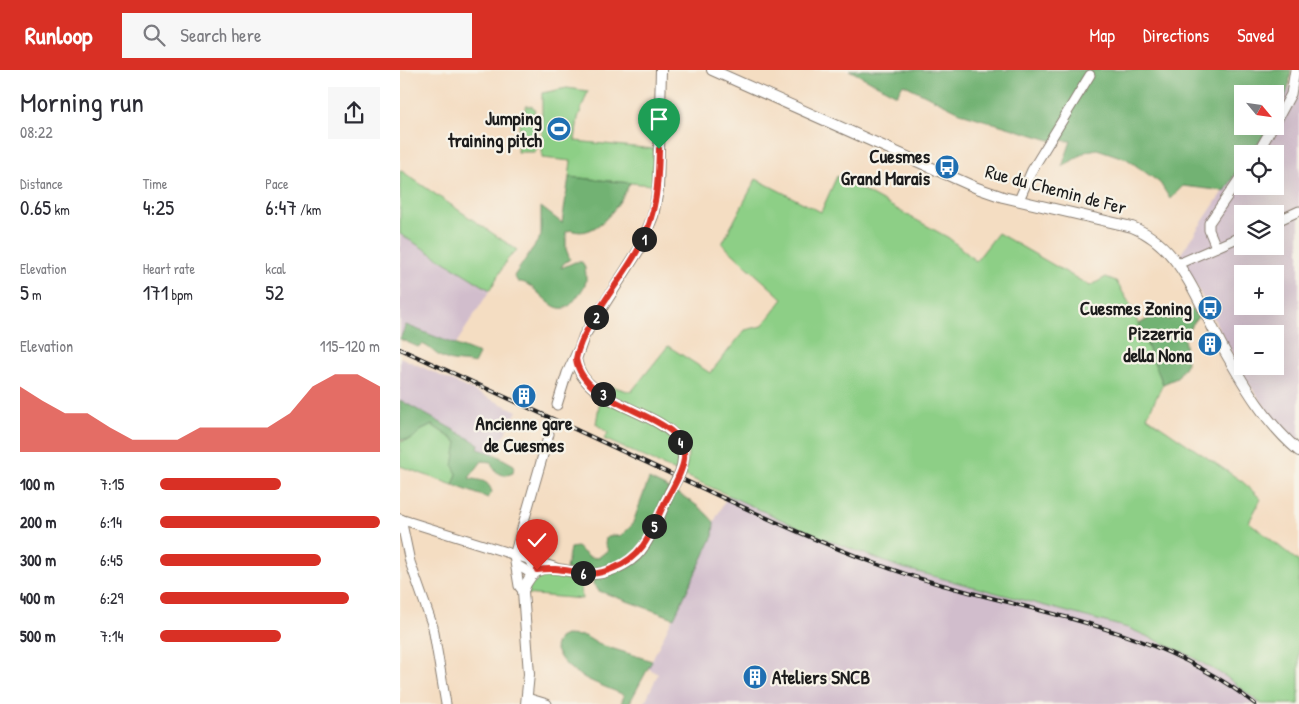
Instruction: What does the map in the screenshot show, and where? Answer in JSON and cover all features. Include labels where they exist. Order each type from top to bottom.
[{"type":"main road","name":"Rue du Chemin de Fer","points":[[712,70],[977,188],[1138,230],[1157,240],[1178,264],[1224,350],[1261,411],[1299,451]]},
{"type":"main road","points":[[527,701],[529,674],[523,591],[534,572],[554,567],[593,574],[603,572],[633,559],[645,543],[680,473],[684,455],[682,443],[675,435],[654,420],[617,403],[590,384],[577,364],[577,352],[584,336],[640,248],[653,216],[658,190],[663,73]]},
{"type":"street","points":[[1284,107],[1291,94],[1295,70]]},
{"type":"street","points":[[1019,200],[1032,170],[1090,76]]},
{"type":"street","points":[[1216,247],[1209,230],[1209,224],[1234,188]]},
{"type":"street","points":[[1284,218],[1299,211]]},
{"type":"street","points":[[1178,264],[1234,239]]},
{"type":"street","points":[[557,405],[567,373],[577,352]]},
{"type":"street","points":[[523,591],[519,586],[516,561],[549,434]]},
{"type":"street","points":[[401,519],[516,561],[534,572]]},
{"type":"street","points":[[401,519],[412,568],[433,627],[446,704]]},
{"type":"street","points":[[516,561],[528,559],[554,567]]},
{"type":"street","points":[[528,559],[534,572]]},
{"type":"street","points":[[527,701],[547,704]]},
{"type":"shaded area","points":[[1299,70],[1299,445],[1275,421],[1243,375],[1284,375],[1284,325],[1234,325],[1234,357],[1180,255],[1234,175],[1234,195],[1284,195],[1284,145],[1256,145],[1264,135],[1284,135],[1284,98]]},
{"type":"shaded area","points":[[400,234],[490,290],[455,345],[406,325],[400,337]]},
{"type":"shaded area","points":[[400,357],[517,411],[494,454],[478,449],[479,444],[400,400]]},
{"type":"shaded area","points":[[728,495],[815,535],[899,567],[1128,628],[1185,653],[1225,676],[1261,704],[644,704],[658,674],[648,668],[713,536],[714,522]]},
{"type":"green space","points":[[849,70],[1291,70],[1284,99],[1284,85],[1234,85],[1234,135],[1264,135],[1256,145],[1234,145],[1234,176],[1225,191],[1183,186],[1170,199],[1160,183],[1127,159],[1097,149],[1087,151],[1062,167],[1071,141],[1050,140],[964,114],[903,84],[897,95]]},
{"type":"green space","points":[[567,88],[588,91],[578,118],[575,141],[654,149],[652,185],[569,177],[571,161],[542,158],[542,93]]},
{"type":"green space","name":"Jumping training pitch","points":[[526,106],[532,106],[535,110],[532,117],[537,121],[537,149],[534,152],[517,152],[520,117],[528,118],[524,112]]},
{"type":"green space","points":[[400,170],[517,250],[507,260],[490,290],[400,234]]},
{"type":"green space","points":[[837,176],[949,238],[976,261],[998,233],[1090,286],[1106,277],[1116,281],[1131,306],[1163,384],[1147,417],[1243,482],[1261,499],[1249,522],[1299,562],[1299,704],[1261,704],[1225,676],[1185,653],[1128,628],[899,567],[815,535],[684,475],[688,458],[687,448],[676,435],[680,453],[678,472],[604,439],[608,433],[596,424],[600,400],[616,403],[611,386],[631,392],[668,346],[710,373],[745,330],[762,326],[783,299],[722,244],[756,179],[821,212]]},
{"type":"green space","points":[[569,177],[630,183],[621,200],[599,225],[581,232],[571,230],[566,232],[566,249],[570,259],[561,268],[575,262],[582,262],[585,268],[586,281],[569,306],[561,308],[554,306],[525,283],[518,282],[514,276],[541,236],[541,207],[562,223]]},
{"type":"green space","points":[[1192,309],[1198,317],[1184,336],[1187,363],[1177,378],[1163,384],[1139,324],[1160,312],[1168,320]]},
{"type":"green space","points":[[406,325],[479,354],[474,364],[443,358],[422,344],[418,347],[400,339]]},
{"type":"green space","points":[[400,400],[479,444],[478,449],[494,454],[514,465],[513,473],[502,475],[496,472],[491,462],[482,461],[469,478],[483,481],[488,485],[492,492],[488,498],[453,485],[457,474],[453,466],[457,442],[432,425],[420,431],[412,439],[400,440]]},
{"type":"green space","points":[[432,425],[457,442],[457,474],[453,485],[400,466],[400,442],[412,439],[420,431]]},
{"type":"green space","points":[[649,479],[692,502],[714,522],[713,536],[674,618],[599,591],[593,584],[593,574],[566,569],[570,548],[577,547],[589,557],[598,558],[608,550],[605,544],[606,538],[613,535],[620,537],[632,525]]},
{"type":"green space","points":[[537,570],[580,572],[582,599],[524,594]]},
{"type":"green space","points":[[565,635],[585,636],[598,644],[652,661],[629,704],[621,704],[624,695],[574,672],[566,665],[555,647],[559,638]]},
{"type":"railway","points":[[400,349],[825,543],[877,564],[925,580],[1121,634],[1168,652],[1213,675],[1255,704]]},
{"type":"place","name":"Jumping training pitch","points":[[559,129]]},
{"type":"place","name":"Cuesmes Grand Marais","points":[[947,167]]},
{"type":"place","name":"Cuesmes Zoning","points":[[1210,308]]},
{"type":"place","name":"Pizzerria della Nona","points":[[1210,344]]},
{"type":"place","name":"Ancienne gare de Cuesmes","points":[[524,396]]},
{"type":"place","name":"Ateliers SNCB","points":[[755,677]]},
{"type":"route","points":[[537,570],[554,567],[593,574],[625,564],[633,559],[645,543],[684,462],[682,443],[675,435],[655,421],[617,403],[603,394],[583,376],[576,359],[584,336],[640,248],[653,216],[658,190],[659,149]]}]
